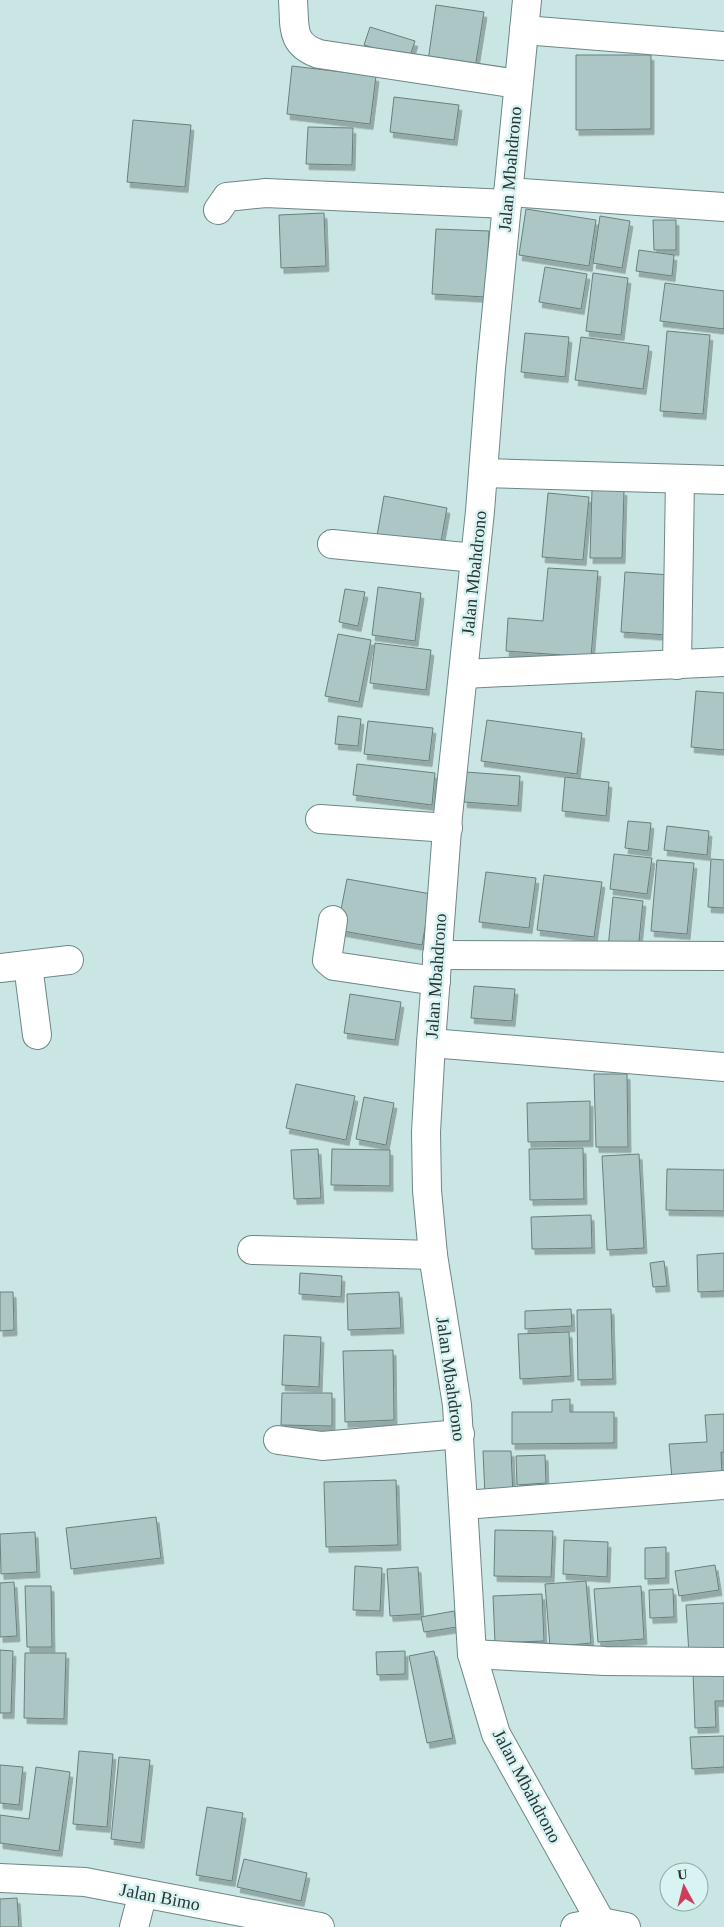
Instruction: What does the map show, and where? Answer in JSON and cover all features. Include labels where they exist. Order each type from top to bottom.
[{"type":"street","points":[[293,0],[298,41],[307,50],[319,54],[518,84]]},
{"type":"street","name":"Jalan Mbahdrono","points":[[527,0],[437,955],[426,1132],[427,1190],[433,1256],[460,1434],[472,1654],[496,1734],[601,1925]]},
{"type":"street","points":[[524,30],[724,46]]},
{"type":"street","points":[[218,210],[227,197],[266,193],[507,198],[724,207]]},
{"type":"street","points":[[483,473],[724,480]]},
{"type":"street","points":[[677,665],[680,479]]},
{"type":"street","points":[[332,544],[475,558]]},
{"type":"street","points":[[463,674],[724,662]]},
{"type":"street","points":[[320,819],[448,828]]},
{"type":"street","points":[[333,920],[327,960],[334,966],[436,981]]},
{"type":"street","points":[[437,955],[724,956]]},
{"type":"street","points":[[0,968],[68,960]]},
{"type":"street","points":[[28,965],[37,1034]]},
{"type":"street","points":[[431,1044],[724,1067]]},
{"type":"street","points":[[252,1250],[433,1256]]},
{"type":"street","points":[[278,1440],[322,1446],[460,1434]]},
{"type":"street","points":[[464,1505],[724,1485]]},
{"type":"street","points":[[472,1654],[605,1661],[724,1662]]},
{"type":"street","name":"Jalan Bimo","points":[[0,1878],[85,1882],[320,1927]]},
{"type":"street","points":[[134,1927],[143,1893]]},
{"type":"building","points":[[436,5],[484,12],[475,68],[428,61]]},
{"type":"building","points":[[370,27],[415,41],[409,59],[364,45]]},
{"type":"building","points":[[576,55],[651,55],[651,129],[576,130]]},
{"type":"building","points":[[292,66],[376,76],[370,124],[287,114]]},
{"type":"building","points":[[394,97],[459,105],[454,140],[390,132]]},
{"type":"building","points":[[133,120],[191,125],[185,187],[127,182]]},
{"type":"building","points":[[308,127],[353,128],[352,165],[306,164]]},
{"type":"building","points":[[526,209],[596,220],[589,266],[519,255]]},
{"type":"building","points":[[324,213],[326,266],[281,268],[279,215]]},
{"type":"building","points":[[600,216],[630,221],[622,268],[593,263]]},
{"type":"building","points":[[653,220],[676,220],[676,250],[654,250]]},
{"type":"building","points":[[436,229],[489,231],[486,297],[432,294]]},
{"type":"building","points":[[639,250],[674,255],[672,276],[636,271]]},
{"type":"building","points":[[545,267],[587,274],[581,309],[539,302]]},
{"type":"building","points":[[593,273],[628,278],[621,335],[586,331]]},
{"type":"building","points":[[665,283],[724,291],[724,329],[660,321]]},
{"type":"building","points":[[667,331],[710,335],[703,414],[660,411]]},
{"type":"building","points":[[525,333],[569,337],[565,377],[521,372]]},
{"type":"building","points":[[581,337],[649,346],[643,389],[575,380]]},
{"type":"building","points":[[592,490],[624,490],[622,558],[590,558]]},
{"type":"building","points":[[548,493],[589,497],[583,560],[542,557]]},
{"type":"building","points":[[384,496],[447,508],[440,547],[377,536]]},
{"type":"building","points":[[548,568],[598,571],[591,657],[506,651],[508,618],[543,621]]},
{"type":"building","points":[[625,572],[671,575],[667,635],[621,632]]},
{"type":"building","points":[[378,587],[421,593],[415,641],[372,635]]},
{"type":"building","points":[[345,589],[365,592],[358,626],[339,622]]},
{"type":"building","points":[[338,634],[371,640],[359,702],[325,696]]},
{"type":"building","points":[[375,643],[431,650],[426,690],[370,683]]},
{"type":"building","points":[[696,691],[724,693],[724,750],[691,747]]},
{"type":"building","points":[[338,716],[361,719],[358,746],[335,744]]},
{"type":"building","points":[[487,720],[582,733],[577,774],[481,761]]},
{"type":"building","points":[[368,721],[433,728],[429,761],[364,754]]},
{"type":"building","points":[[357,764],[435,773],[432,805],[353,795]]},
{"type":"building","points":[[466,772],[520,776],[518,806],[464,802]]},
{"type":"building","points":[[565,777],[609,782],[606,816],[562,811]]},
{"type":"building","points":[[628,821],[651,823],[648,851],[625,848]]},
{"type":"building","points":[[667,826],[709,831],[707,855],[664,850]]},
{"type":"building","points":[[614,854],[652,858],[647,894],[610,889]]},
{"type":"building","points":[[711,859],[724,860],[724,908],[708,907]]},
{"type":"building","points":[[657,860],[694,863],[687,934],[651,931]]},
{"type":"building","points":[[486,872],[536,878],[529,928],[479,922]]},
{"type":"building","points":[[544,875],[602,882],[594,937],[537,930]]},
{"type":"building","points":[[347,879],[431,894],[422,945],[337,930]]},
{"type":"building","points":[[613,897],[643,901],[638,951],[608,948]]},
{"type":"building","points":[[474,986],[515,989],[512,1021],[471,1018]]},
{"type":"building","points":[[350,994],[401,1002],[395,1040],[344,1033]]},
{"type":"building","points":[[594,1074],[627,1074],[628,1147],[596,1147]]},
{"type":"building","points":[[296,1084],[355,1096],[346,1140],[286,1128]]},
{"type":"building","points":[[364,1097],[394,1103],[386,1145],[356,1139]]},
{"type":"building","points":[[590,1101],[590,1141],[528,1142],[527,1103]]},
{"type":"building","points":[[583,1148],[584,1199],[530,1200],[529,1149]]},
{"type":"building","points":[[318,1149],[321,1198],[294,1199],[291,1150]]},
{"type":"building","points":[[332,1149],[390,1150],[390,1186],[331,1185]]},
{"type":"building","points":[[639,1154],[644,1248],[607,1250],[602,1156]]},
{"type":"building","points":[[667,1169],[724,1170],[724,1211],[666,1210]]},
{"type":"building","points":[[591,1215],[592,1248],[532,1249],[531,1217]]},
{"type":"building","points":[[724,1253],[724,1291],[698,1292],[697,1255]]},
{"type":"building","points":[[664,1261],[667,1286],[653,1287],[650,1263]]},
{"type":"building","points":[[300,1273],[342,1276],[341,1297],[299,1294]]},
{"type":"building","points":[[0,1292],[13,1292],[14,1330],[0,1331]]},
{"type":"building","points":[[399,1292],[401,1328],[348,1330],[347,1294]]},
{"type":"building","points":[[571,1309],[572,1326],[525,1329],[525,1311]]},
{"type":"building","points":[[611,1309],[613,1379],[578,1380],[577,1310]]},
{"type":"building","points":[[569,1332],[571,1376],[520,1379],[518,1334]]},
{"type":"building","points":[[284,1335],[321,1337],[319,1387],[282,1385]]},
{"type":"building","points":[[393,1350],[394,1420],[345,1422],[343,1351]]},
{"type":"building","points":[[282,1393],[332,1393],[332,1426],[281,1425]]},
{"type":"building","points":[[570,1399],[570,1412],[614,1412],[614,1443],[512,1444],[512,1412],[552,1412],[552,1400]]},
{"type":"building","points":[[724,1414],[724,1452],[721,1452],[722,1476],[672,1479],[669,1444],[707,1442],[705,1415]]},
{"type":"building","points":[[483,1451],[511,1451],[513,1496],[485,1497]]},
{"type":"building","points":[[545,1455],[546,1483],[517,1485],[516,1456]]},
{"type":"building","points":[[396,1480],[398,1545],[326,1547],[324,1482]]},
{"type":"building","points":[[156,1517],[161,1558],[71,1569],[66,1528]]},
{"type":"building","points":[[495,1530],[553,1531],[551,1577],[494,1576]]},
{"type":"building","points":[[35,1532],[37,1572],[1,1574],[0,1534]]},
{"type":"building","points":[[564,1540],[608,1542],[607,1577],[563,1574]]},
{"type":"building","points":[[666,1547],[666,1578],[645,1579],[645,1548]]},
{"type":"building","points":[[715,1565],[719,1590],[679,1596],[675,1571]]},
{"type":"building","points":[[355,1566],[382,1568],[380,1611],[353,1610]]},
{"type":"building","points":[[418,1567],[421,1614],[390,1616],[387,1569]]},
{"type":"building","points":[[586,1581],[591,1643],[550,1647],[545,1584]]},
{"type":"building","points":[[14,1582],[17,1636],[0,1637],[0,1583]]},
{"type":"building","points":[[25,1586],[51,1586],[52,1647],[27,1647]]},
{"type":"building","points":[[641,1586],[644,1639],[598,1642],[594,1589]]},
{"type":"building","points":[[673,1589],[674,1617],[650,1618],[649,1590]]},
{"type":"building","points":[[542,1594],[544,1641],[495,1643],[493,1596]]},
{"type":"building","points":[[724,1603],[724,1652],[689,1655],[686,1605]]},
{"type":"building","points":[[454,1611],[457,1627],[424,1632],[421,1617]]},
{"type":"building","points":[[0,1650],[13,1651],[11,1713],[0,1713]]},
{"type":"building","points":[[405,1651],[405,1674],[377,1675],[376,1652]]},
{"type":"building","points":[[434,1651],[453,1738],[427,1743],[409,1656]]},
{"type":"building","points":[[25,1653],[66,1653],[64,1719],[24,1718]]},
{"type":"building","points":[[724,1671],[724,1701],[715,1701],[716,1727],[695,1728],[693,1672]]},
{"type":"building","points":[[724,1736],[724,1767],[692,1769],[690,1737]]},
{"type":"building","points":[[79,1751],[113,1754],[107,1827],[73,1824]]},
{"type":"building","points":[[119,1757],[150,1760],[141,1843],[111,1839]]},
{"type":"building","points":[[0,1765],[23,1767],[19,1805],[0,1803]]},
{"type":"building","points":[[36,1767],[70,1772],[59,1851],[0,1843],[0,1815],[29,1819]]},
{"type":"building","points":[[207,1807],[243,1813],[232,1881],[196,1875]]},
{"type":"building","points":[[244,1859],[307,1873],[301,1901],[237,1887]]},
{"type":"building","points":[[17,1898],[19,1927],[0,1927],[0,1899]]}]
